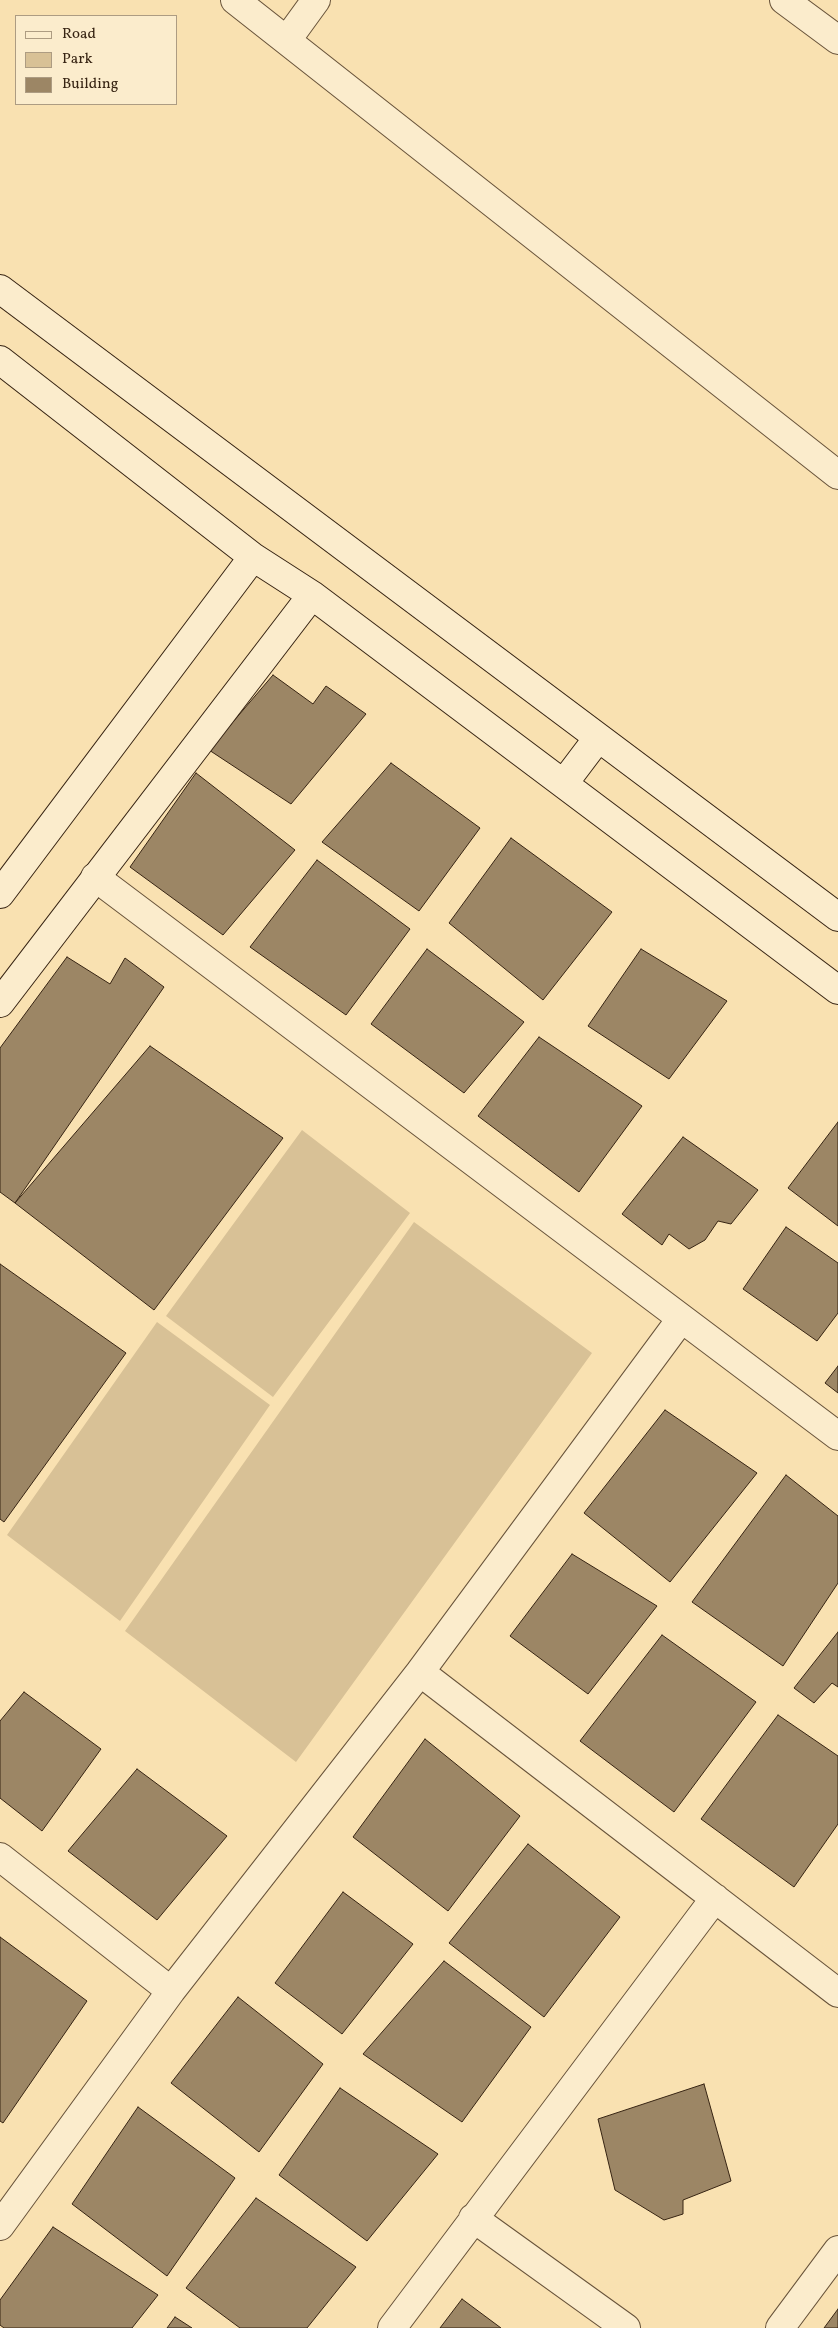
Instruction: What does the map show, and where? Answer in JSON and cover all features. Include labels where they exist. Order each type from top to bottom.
[{"type":"street","points":[[235,0],[834,464]]},
{"type":"street","points":[[287,40],[316,0]]},
{"type":"street","points":[[784,0],[838,40]]},
{"type":"street","points":[[0,289],[838,917]]},
{"type":"street","points":[[0,360],[254,557],[312,595],[838,990]]},
{"type":"street","points":[[0,894],[254,557]]},
{"type":"street","points":[[0,1003],[312,595]]},
{"type":"street","points":[[564,783],[598,738]]},
{"type":"street","points":[[95,877],[838,1436]]},
{"type":"street","points":[[0,2226],[171,1991],[420,1672],[681,1319]]},
{"type":"street","points":[[420,1672],[838,1993]]},
{"type":"street","points":[[0,1857],[171,1991]]},
{"type":"street","points":[[392,2328],[715,1898]]},
{"type":"street","points":[[473,2218],[626,2328]]},
{"type":"street","points":[[780,2328],[838,2250]]},
{"type":"green space","points":[[302,1130],[410,1213],[273,1397],[166,1316]]},
{"type":"green space","points":[[414,1222],[592,1353],[296,1762],[125,1631]]},
{"type":"green space","points":[[157,1322],[270,1405],[120,1621],[7,1535]]},
{"type":"building","points":[[273,675],[313,704],[326,686],[366,714],[291,804],[209,750]]},
{"type":"building","points":[[391,763],[480,828],[419,911],[322,842]]},
{"type":"building","points":[[196,773],[295,850],[223,935],[130,867]]},
{"type":"building","points":[[511,838],[612,912],[543,1000],[449,923]]},
{"type":"building","points":[[317,860],[410,929],[346,1015],[250,947]]},
{"type":"building","points":[[427,949],[524,1022],[464,1093],[371,1024]]},
{"type":"building","points":[[641,949],[727,1001],[669,1079],[588,1026]]},
{"type":"building","points":[[67,957],[110,984],[125,958],[164,987],[15,1203],[0,1192],[0,1048]]},
{"type":"building","points":[[539,1037],[642,1106],[579,1192],[478,1116]]},
{"type":"building","points":[[150,1046],[283,1138],[154,1310],[15,1203]]},
{"type":"building","points":[[838,1122],[838,1226],[788,1188]]},
{"type":"building","points":[[683,1137],[758,1190],[731,1224],[718,1221],[705,1240],[689,1249],[669,1234],[662,1245],[622,1214]]},
{"type":"building","points":[[786,1227],[838,1263],[838,1313],[817,1341],[743,1289]]},
{"type":"building","points":[[0,1264],[126,1353],[4,1522],[0,1519]]},
{"type":"building","points":[[838,1366],[838,1393],[825,1383]]},
{"type":"building","points":[[665,1410],[757,1473],[670,1582],[584,1513]]},
{"type":"building","points":[[786,1475],[838,1516],[838,1583],[783,1666],[692,1602]]},
{"type":"building","points":[[572,1554],[657,1606],[588,1694],[510,1636]]},
{"type":"building","points":[[838,1632],[838,1687],[832,1683],[814,1703],[794,1688]]},
{"type":"building","points":[[662,1635],[756,1702],[674,1812],[580,1741]]},
{"type":"building","points":[[24,1692],[101,1749],[42,1831],[0,1798],[0,1721]]},
{"type":"building","points":[[778,1715],[838,1756],[838,1824],[794,1887],[701,1819]]},
{"type":"building","points":[[425,1739],[520,1816],[448,1911],[353,1837]]},
{"type":"building","points":[[137,1769],[227,1836],[157,1920],[68,1851]]},
{"type":"building","points":[[528,1844],[620,1917],[544,2017],[449,1943]]},
{"type":"building","points":[[343,1892],[413,1944],[342,2034],[275,1983]]},
{"type":"building","points":[[0,1937],[87,2001],[3,2123],[0,2121]]},
{"type":"building","points":[[444,1961],[531,2027],[462,2122],[363,2054]]},
{"type":"building","points":[[238,1997],[323,2064],[259,2152],[171,2083]]},
{"type":"building","points":[[704,2084],[731,2181],[683,2200],[683,2214],[664,2220],[615,2190],[598,2119]]},
{"type":"building","points":[[340,2088],[438,2154],[367,2241],[279,2175]]},
{"type":"building","points":[[138,2107],[235,2178],[167,2276],[72,2204]]},
{"type":"building","points":[[256,2198],[356,2267],[307,2328],[240,2328],[186,2288]]},
{"type":"building","points":[[53,2227],[158,2295],[132,2328],[4,2328],[0,2325],[0,2300]]},
{"type":"building","points":[[462,2299],[501,2328],[440,2328]]},
{"type":"building","points":[[838,2309],[838,2328],[824,2328]]},
{"type":"building","points":[[175,2317],[192,2328],[167,2328]]}]
